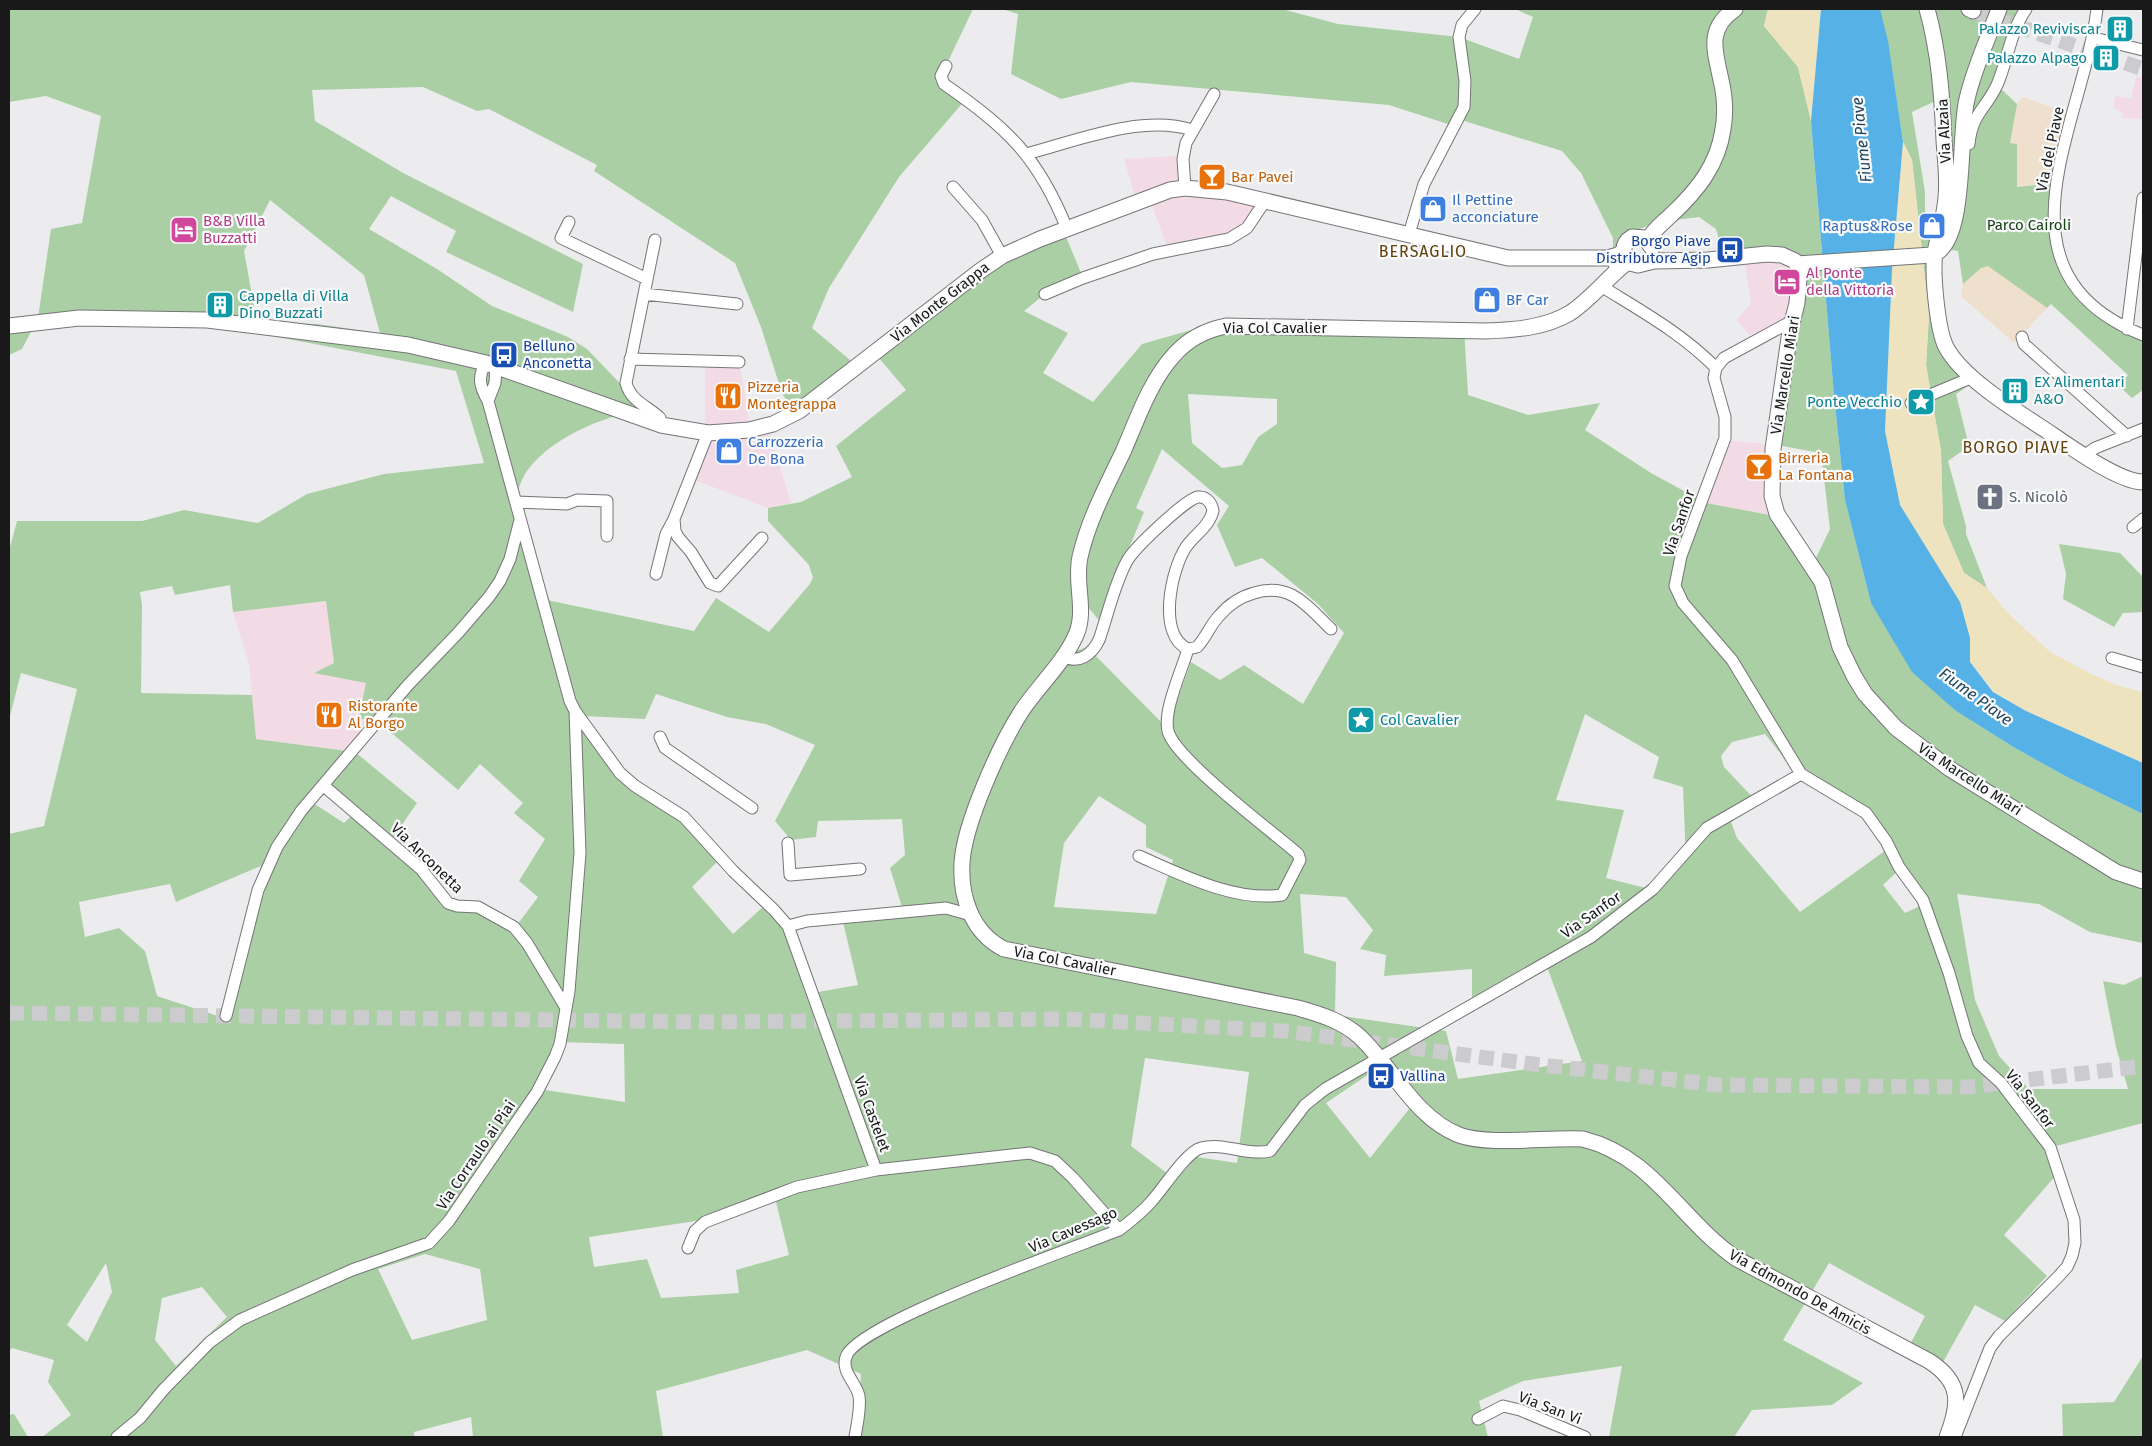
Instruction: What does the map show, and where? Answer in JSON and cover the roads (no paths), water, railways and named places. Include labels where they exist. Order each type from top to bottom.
[{"type":"street","points":[[1409,234],[1424,184],[1464,107],[1465,81],[1459,37],[1462,25],[1475,9]]},
{"type":"street","name":"Via Col Cavalier","points":[[1380,1059],[1359,1036],[1335,1020],[1315,1013],[1012,951],[997,946],[978,928],[971,915],[965,895],[962,863],[965,844],[980,799],[1010,730],[1076,636],[1080,623],[1078,568],[1083,545],[1107,487],[1155,384],[1168,362],[1184,345],[1208,331],[1226,326],[1486,331],[1519,329],[1546,323],[1565,316],[1580,306],[1604,284],[1631,252],[1672,215],[1701,183],[1715,161],[1723,129],[1725,102],[1714,53],[1714,38],[1720,23],[1735,9]]},
{"type":"street","name":"Via Alzaia","points":[[1927,9],[1940,73],[1946,190],[1945,207],[1933,254],[1943,340],[1955,360],[1973,377],[2036,424],[2124,479],[2143,482]]},
{"type":"street","points":[[1797,264],[1818,264],[1933,254],[1946,245],[1961,182],[1963,116],[1974,76],[1999,9]]},
{"type":"street","points":[[1968,150],[1972,125],[1996,86],[2014,33],[2026,9]]},
{"type":"street","name":"Via del Piave","points":[[2097,9],[2094,38],[2064,141],[2055,191],[2056,231],[2061,257],[2072,283],[2089,304],[2099,313],[2127,329],[2143,335]]},
{"type":"street","points":[[2094,38],[2143,50]]},
{"type":"street","points":[[946,66],[941,76],[944,84],[1008,133],[1026,154],[1044,179],[1067,228]]},
{"type":"street","points":[[1185,188],[1184,154],[1186,143],[1214,94]]},
{"type":"street","points":[[1026,154],[1081,138],[1127,128],[1167,125],[1192,130]]},
{"type":"street","points":[[953,187],[982,220],[1002,256]]},
{"type":"street","name":"Via Monte Grappa","points":[[9,326],[79,318],[207,320],[400,344],[491,365],[661,425],[708,433],[749,430],[773,424],[798,411],[972,276],[1002,256],[1067,228],[1157,194],[1185,188],[1227,192],[1508,258],[1631,252],[1668,260],[1708,260],[1767,254],[1791,258],[1797,264]]},
{"type":"street","points":[[2127,329],[2143,198]]},
{"type":"street","points":[[1045,294],[1084,278],[1154,254],[1229,239],[1247,228],[1265,201]]},
{"type":"street","points":[[569,222],[561,238],[647,279]]},
{"type":"street","points":[[656,240],[626,379],[628,390],[636,400],[658,416],[661,425]]},
{"type":"street","name":"Via Marcello Miari","points":[[1797,264],[1799,278],[1773,449],[1772,496],[1776,514],[1822,582],[1840,647],[1865,694],[1896,728],[1950,769],[2116,872],[2143,881]]},
{"type":"street","points":[[1604,284],[1698,349],[1716,368],[1724,358],[1792,321]]},
{"type":"street","points":[[644,294],[737,304]]},
{"type":"street","points":[[2022,338],[2024,344],[2127,436]]},
{"type":"street","points":[[630,360],[740,362]]},
{"type":"street","points":[[491,365],[494,383],[488,401],[570,701],[575,711]]},
{"type":"street","name":"Via Sanfor","points":[[1716,368],[1714,382],[1725,417],[1725,438],[1681,556],[1675,586],[1683,603],[1732,660],[1801,774],[1866,813],[1886,841],[1899,867],[1923,900],[1949,973],[1966,1036],[1979,1063],[2001,1082],[2050,1147],[2074,1220],[2075,1243],[2066,1267],[1999,1336],[1990,1348],[1955,1437]]},
{"type":"street","points":[[1911,403],[1973,377]]},
{"type":"street","points":[[2085,455],[2095,448],[2143,429]]},
{"type":"street","points":[[656,574],[666,534],[674,519],[708,433]]},
{"type":"street","points":[[1063,656],[1077,660],[1093,649],[1128,559],[1144,541],[1187,503],[1201,497],[1210,502],[1213,511],[1212,516],[1182,554],[1173,580],[1170,600],[1172,629],[1180,644],[1188,649],[1194,649],[1199,645],[1218,616],[1235,602],[1249,595],[1267,590],[1290,593],[1304,602],[1331,629]]},
{"type":"street","points":[[516,502],[567,504],[576,500],[607,501],[607,536]]},
{"type":"street","points":[[226,1016],[264,874],[285,834],[408,685],[489,598],[500,581],[510,559],[520,519]]},
{"type":"street","points":[[674,519],[675,531],[678,537],[691,552],[710,583],[715,586],[718,586],[762,538]]},
{"type":"street","points":[[2133,527],[2143,519]]},
{"type":"street","points":[[1139,856],[1190,878],[1226,890],[1270,897],[1282,895],[1300,860],[1298,854],[1193,765],[1173,742],[1168,731],[1168,716],[1188,649]]},
{"type":"street","points":[[2112,658],[2143,667]]},
{"type":"street","name":"Via Castelet","points":[[575,711],[620,773],[635,786],[665,803],[688,821],[733,871],[788,926],[876,1170],[797,1187],[705,1222],[695,1230],[688,1248]]},
{"type":"street","name":"Via Corraulo ai Piai","points":[[117,1437],[140,1418],[164,1389],[210,1342],[240,1320],[352,1270],[430,1243],[449,1222],[536,1092],[558,1050],[570,982],[580,853],[575,711]]},
{"type":"street","points":[[660,737],[665,748],[752,808]]},
{"type":"street","name":"Via Sanfor","points":[[1380,1059],[1591,937],[1653,888],[1707,828],[1801,774]]},
{"type":"street","name":"Via Anconetta","points":[[324,786],[420,869],[448,903],[457,906],[478,907],[514,927],[528,942],[566,1008]]},
{"type":"street","points":[[788,843],[790,875],[860,869]]},
{"type":"street","points":[[788,926],[807,921],[946,908],[971,915]]},
{"type":"street","name":"Via Cavessago","points":[[855,1437],[859,1398],[845,1367],[846,1356],[854,1345],[899,1319],[1009,1272],[1119,1230],[1152,1202],[1187,1157],[1200,1148],[1221,1146],[1258,1154],[1270,1151],[1296,1116],[1315,1096],[1334,1083],[1380,1059]]},
{"type":"street","name":"Via Edmondo De Amicis","points":[[1380,1059],[1426,1112],[1459,1135],[1487,1139],[1583,1139],[1597,1142],[1624,1155],[1648,1173],[1711,1239],[1731,1254],[1928,1361],[1944,1372],[1953,1386],[1957,1400],[1954,1417],[1947,1437]]},
{"type":"street","points":[[876,1170],[1030,1153],[1055,1161],[1073,1178],[1119,1230]]},
{"type":"street","name":"Via San Vi","points":[[1478,1420],[1503,1406],[1520,1410],[1585,1437]]},
{"type":"water","name":"Fiume Piave","points":[[1821,9],[1880,9],[1888,41],[1903,142],[1892,270],[1885,431],[1900,505],[1960,602],[1970,638],[1970,662],[1993,692],[2026,711],[2143,763],[2143,814],[2067,777],[2015,748],[1956,711],[1912,672],[1871,603],[1845,500],[1834,395],[1811,121]]},
{"type":"tunnel","points":[[1973,11],[2143,69]]},
{"type":"tunnel","points":[[9,1013],[702,1022],[1067,1019],[1284,1031],[1533,1064],[1719,1085],[1969,1087],[2143,1066]]},
{"type":"place","name":"Palazzo Reviviscar","points":[[2120,29]]},
{"type":"place","name":"Palazzo Alpago","points":[[2106,58]]},
{"type":"place","name":"Bar Pavei","points":[[1212,177]]},
{"type":"place","name":"Il Pettine acconciature","points":[[1433,209]]},
{"type":"place","name":"Raptus&Rose","points":[[1932,226]]},
{"type":"place","name":"B&B Villa Buzzatti","points":[[184,230]]},
{"type":"place","name":"Borgo Piave Distributore Agip","points":[[1730,250]]},
{"type":"place","name":"Al Ponte della Vittoria","points":[[1787,282]]},
{"type":"place","name":"BF Car","points":[[1487,300]]},
{"type":"place","name":"Cappella di Villa Dino Buzzati","points":[[220,305]]},
{"type":"place","name":"Belluno Anconetta","points":[[504,355]]},
{"type":"place","name":"EX Alimentari A&O","points":[[2015,391]]},
{"type":"place","name":"Pizzeria Montegrappa","points":[[728,396]]},
{"type":"place","name":"Ponte Vecchio","points":[[1921,402]]},
{"type":"place","name":"Carrozzeria De Bona","points":[[729,451]]},
{"type":"place","name":"Birreria La Fontana","points":[[1759,467]]},
{"type":"place","name":"S. Nicolò","points":[[1990,497]]},
{"type":"place","name":"Ristorante Al Borgo","points":[[329,715]]},
{"type":"place","name":"Col Cavalier","points":[[1361,720]]},
{"type":"place","name":"Vallina","points":[[1381,1076]]},
{"type":"district","name":"BERSAGLIO","points":[[1423,251]]},
{"type":"district","name":"BORGO PIAVE","points":[[2016,447]]},
{"type":"park label","name":"Parco Cairoli","points":[[2029,225]]}]
